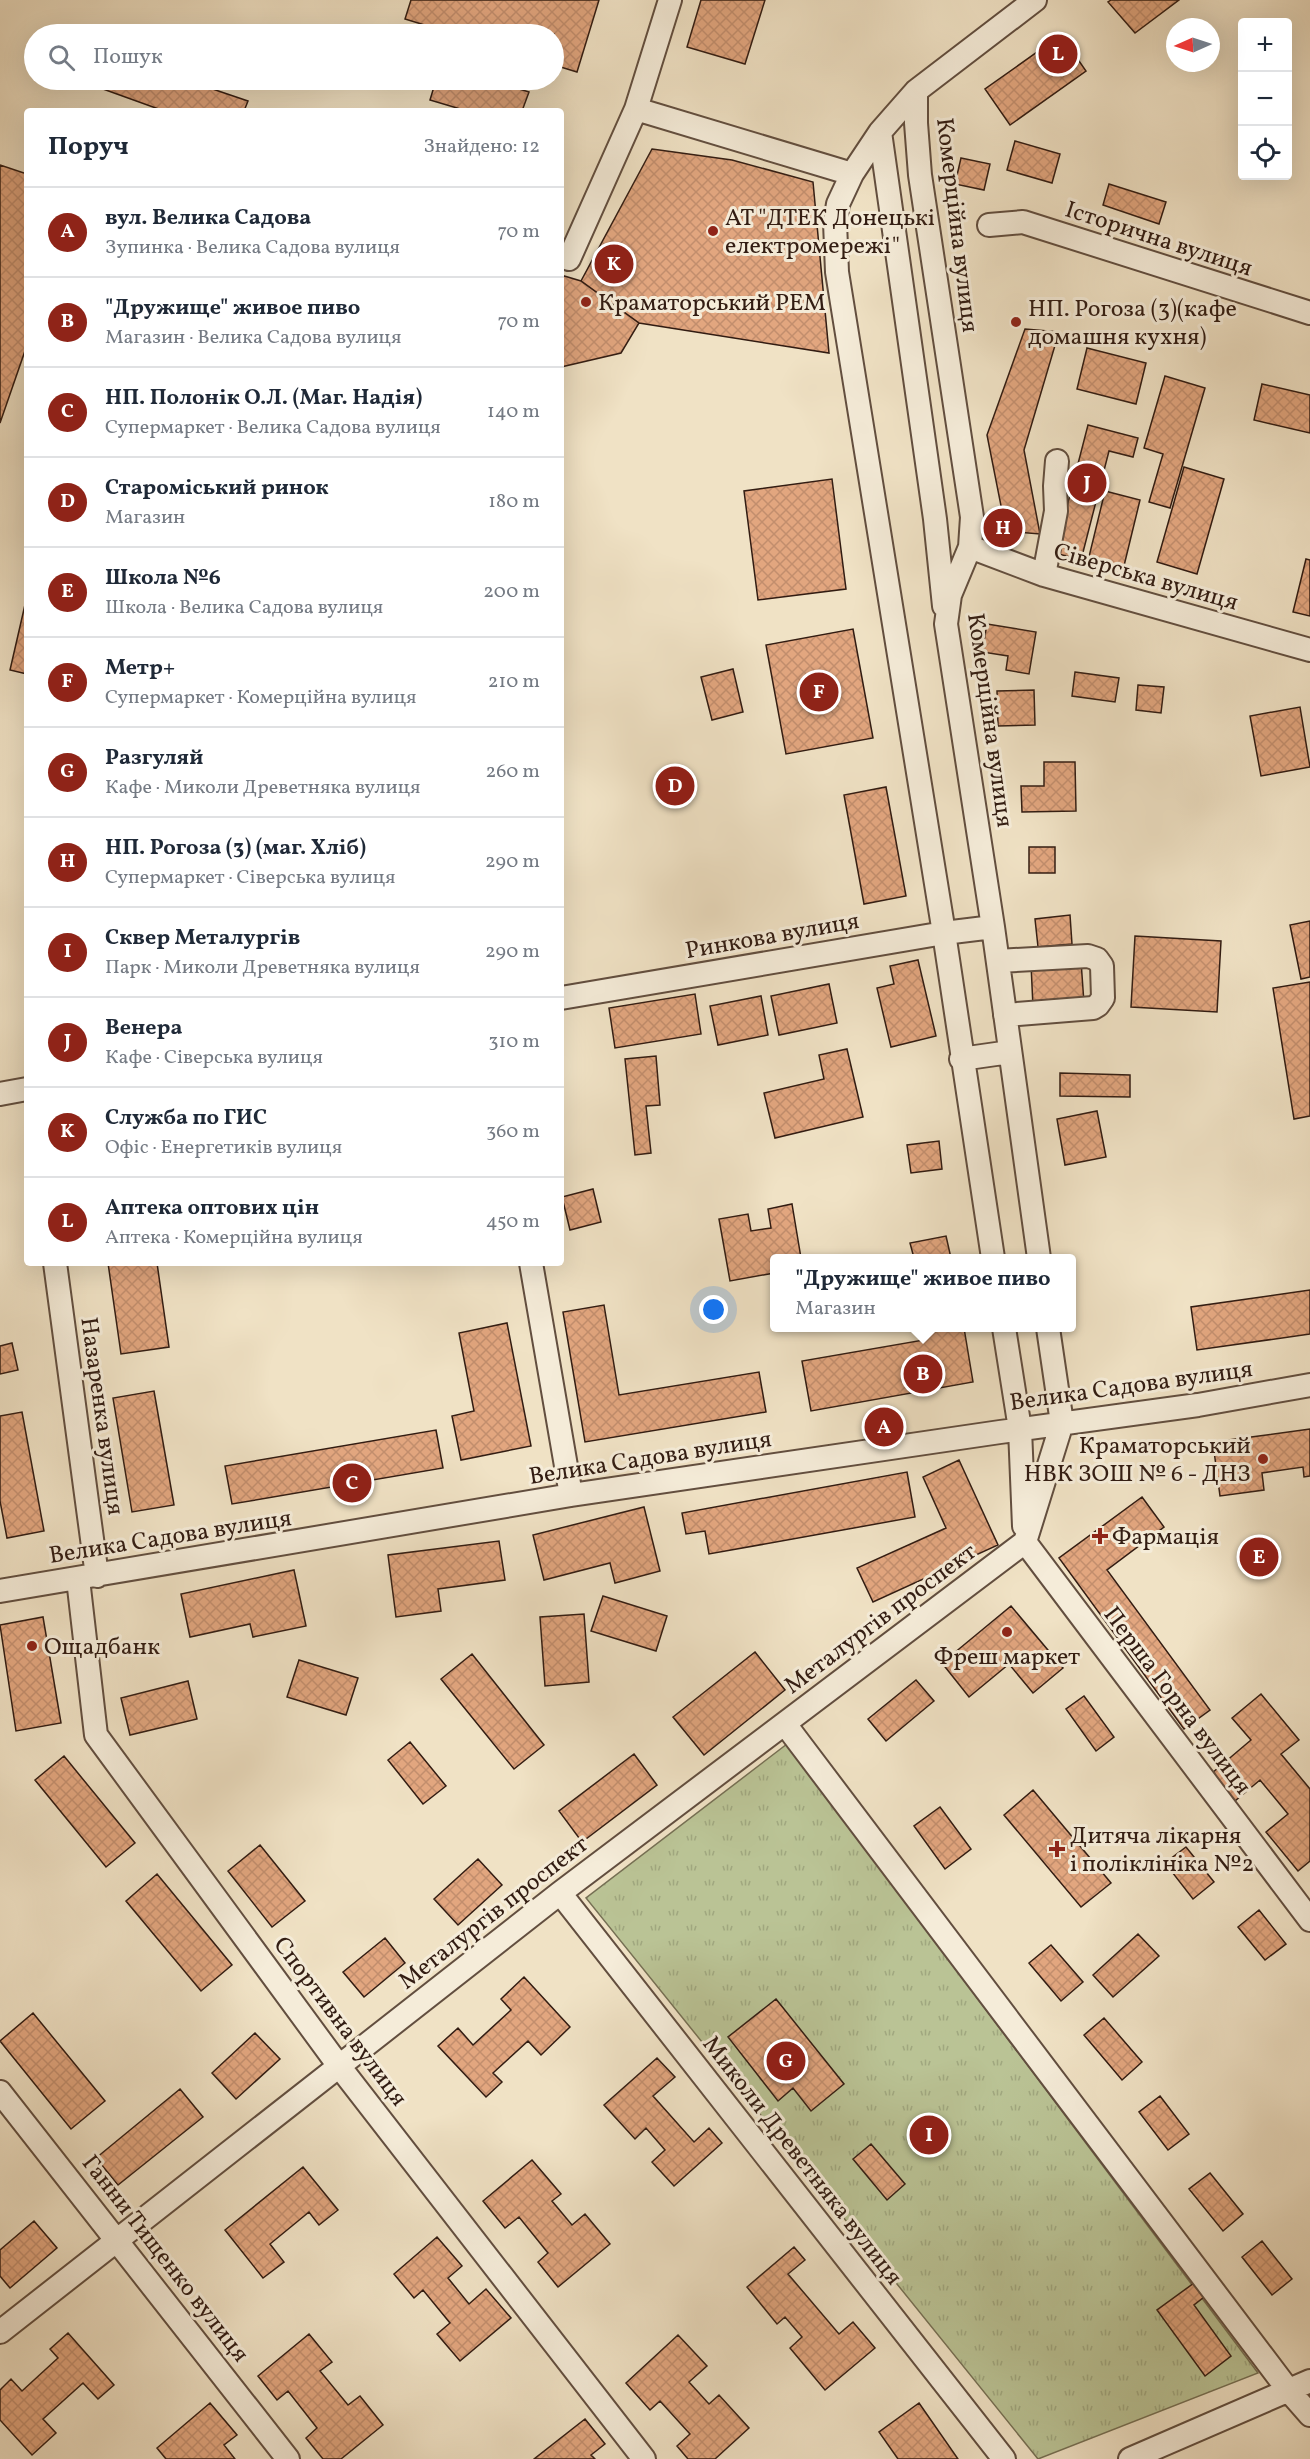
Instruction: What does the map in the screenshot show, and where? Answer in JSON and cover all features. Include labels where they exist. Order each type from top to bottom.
[{"type":"street","points":[[564,257],[569,259],[636,109],[670,0]]},
{"type":"street","name":"Комерційна вулиця","points":[[1035,0],[916,92],[918,157],[971,504],[970,546],[950,595],[946,624],[998,961],[1038,1254]]},
{"type":"street","points":[[916,92],[880,132],[852,174],[838,204],[835,222],[837,272],[944,933],[961,1059],[992,1254]]},
{"type":"street","points":[[636,109],[852,174]]},
{"type":"street","points":[[880,132],[935,519],[946,624]]},
{"type":"street","name":"Історична вулиця","points":[[990,225],[1023,222],[1310,313]]},
{"type":"street","points":[[1044,575],[1056,511],[1057,461]]},
{"type":"street","name":"Сіверська вулиця","points":[[970,546],[1044,575],[1310,650]]},
{"type":"street","name":"Ринкова вулиця","points":[[564,997],[944,933],[993,927]]},
{"type":"street","points":[[998,961],[1088,956],[1097,959],[1102,966],[1103,998],[1093,1008],[1005,1015]]},
{"type":"street","points":[[961,1059],[1010,1052]]},
{"type":"street","points":[[0,1094],[24,1090]]},
{"type":"street","name":"Назаренка вулиця","points":[[55,1266],[88,1577]]},
{"type":"street","points":[[532,1266],[571,1496]]},
{"type":"street","points":[[1005,1332],[1020,1429],[1025,1542]]},
{"type":"street","points":[[1025,1542],[1062,1424],[1049,1332]]},
{"type":"street","name":"Велика Садова вулиця","points":[[0,1591],[571,1496],[1020,1429],[1198,1405],[1310,1385]]},
{"type":"street","name":"Металургів проспект","points":[[0,2332],[560,1893],[1025,1542]]},
{"type":"street","name":"Перша Горна вулиця","points":[[1025,1542],[1310,1920]]},
{"type":"street","name":"Спортивна вулиця","points":[[88,1577],[96,1735],[339,2066],[644,2459]]},
{"type":"street","points":[[785,1724],[1289,2391],[1310,2415]]},
{"type":"street","name":"Миколи Древетняка вулиця","points":[[560,1893],[1004,2459]]},
{"type":"street","name":"Ганни Тищенко вулиця","points":[[0,2092],[288,2459]]},
{"type":"street","points":[[1130,2459],[1310,2381]]},
{"type":"green space","points":[[787,1744],[1258,2373],[1038,2459],[586,1898]]},
{"type":"building","points":[[411,0],[599,0],[577,72],[564,68],[564,24],[421,24],[405,19]]},
{"type":"building","points":[[701,0],[765,0],[745,64],[687,47]]},
{"type":"building","points":[[1111,0],[1179,0],[1135,33],[1108,2]]},
{"type":"building","points":[[1061,35],[1086,71],[1010,125],[985,89]]},
{"type":"building","points":[[106,90],[216,90],[248,101],[245,108],[156,108]]},
{"type":"building","points":[[433,90],[522,90],[529,92],[523,108],[457,108],[430,100]]},
{"type":"building","points":[[1015,141],[1060,154],[1052,183],[1007,170]]},
{"type":"building","name":"АТ \"ДТЕК Донецькі електромережі\"","points":[[652,149],[732,160],[813,182],[829,353],[639,323],[581,281]]},
{"type":"building","points":[[961,158],[990,164],[984,190],[955,184]]},
{"type":"building","points":[[0,165],[24,173],[24,354],[0,423]]},
{"type":"building","points":[[1109,184],[1166,202],[1159,224],[1103,205]]},
{"type":"building","name":"Краматорський РЕМ","points":[[564,276],[581,281],[639,323],[621,353],[564,366]]},
{"type":"building","points":[[1025,329],[1059,332],[1024,450],[1040,534],[1006,531],[987,435]]},
{"type":"building","points":[[1087,348],[1146,363],[1136,404],[1077,389]]},
{"type":"building","points":[[1165,376],[1205,388],[1170,508],[1149,502],[1163,454],[1144,448]]},
{"type":"building","points":[[1262,384],[1310,395],[1310,433],[1254,420]]},
{"type":"building","points":[[1088,425],[1138,438],[1133,457],[1109,451],[1081,560],[1055,553]]},
{"type":"building","points":[[1184,467],[1224,479],[1197,574],[1157,562]]},
{"type":"building","points":[[832,479],[846,589],[758,600],[744,491]]},
{"type":"building","points":[[1105,491],[1140,500],[1122,574],[1087,565]]},
{"type":"building","points":[[1306,559],[1310,560],[1310,616],[1293,612]]},
{"type":"building","points":[[24,609],[24,673],[10,670]]},
{"type":"building","points":[[987,624],[1036,632],[1029,674],[1006,670],[1008,656],[982,652]]},
{"type":"building","points":[[853,629],[873,738],[786,754],[766,645]]},
{"type":"building","points":[[733,669],[743,712],[712,720],[701,677]]},
{"type":"building","points":[[1075,672],[1119,678],[1115,702],[1072,696]]},
{"type":"building","points":[[1138,685],[1164,687],[1161,713],[1136,710]]},
{"type":"building","points":[[1034,690],[1035,725],[998,726],[997,691]]},
{"type":"building","points":[[1300,707],[1310,767],[1261,776],[1250,716]]},
{"type":"building","points":[[1044,762],[1075,762],[1076,811],[1022,812],[1021,786],[1044,786]]},
{"type":"building","points":[[886,787],[906,896],[864,904],[844,795]]},
{"type":"building","points":[[1029,847],[1055,847],[1055,873],[1029,873]]},
{"type":"building","points":[[1070,915],[1072,944],[1038,947],[1035,919]]},
{"type":"building","points":[[1310,921],[1310,977],[1301,979],[1290,925]]},
{"type":"building","points":[[1135,936],[1221,941],[1217,1012],[1131,1007]]},
{"type":"building","points":[[918,960],[936,1036],[891,1047],[877,988],[894,984],[890,966]]},
{"type":"building","points":[[1081,961],[1084,1003],[1033,1007],[1031,964]]},
{"type":"building","points":[[1310,982],[1310,1116],[1294,1119],[1273,988]]},
{"type":"building","points":[[829,984],[837,1023],[779,1035],[771,996]]},
{"type":"building","points":[[695,994],[701,1034],[615,1048],[609,1008]]},
{"type":"building","points":[[761,996],[768,1035],[718,1045],[710,1006]]},
{"type":"building","points":[[847,1049],[863,1117],[775,1138],[764,1093],[824,1079],[819,1055]]},
{"type":"building","points":[[656,1056],[660,1105],[646,1106],[651,1153],[635,1155],[625,1059]]},
{"type":"building","points":[[1060,1073],[1130,1075],[1130,1097],[1060,1096]]},
{"type":"building","points":[[1097,1111],[1106,1157],[1065,1165],[1057,1119]]},
{"type":"building","points":[[939,1141],[942,1169],[911,1173],[907,1145]]},
{"type":"building","points":[[593,1189],[601,1222],[570,1230],[564,1196]]},
{"type":"building","points":[[792,1204],[800,1254],[770,1254],[770,1274],[730,1281],[719,1219],[748,1214],[751,1231],[771,1228],[768,1209]]},
{"type":"building","points":[[946,1236],[950,1254],[913,1254],[910,1243]]},
{"type":"building","points":[[108,1266],[157,1266],[169,1347],[121,1354]]},
{"type":"building","points":[[1310,1290],[1310,1334],[1197,1350],[1191,1307]]},
{"type":"building","points":[[604,1305],[619,1395],[759,1372],[766,1412],[585,1442],[563,1312]]},
{"type":"building","points":[[507,1323],[531,1446],[461,1460],[452,1416],[474,1411],[459,1333]]},
{"type":"building","points":[[922,1332],[965,1332],[973,1382],[811,1411],[802,1361],[924,1340]]},
{"type":"building","points":[[12,1343],[18,1370],[0,1374],[0,1346]]},
{"type":"building","points":[[154,1391],[174,1505],[132,1512],[113,1398]]},
{"type":"building","points":[[22,1412],[44,1531],[7,1538],[0,1501],[0,1416]]},
{"type":"building","name":"Краматорський НВК ЗОШ № 6 - ДНЗ","points":[[1310,1429],[1310,1476],[1304,1477],[1303,1467],[1262,1473],[1264,1490],[1220,1496],[1214,1451],[1230,1449],[1229,1440]]},
{"type":"building","points":[[436,1430],[443,1468],[232,1504],[225,1466]]},
{"type":"building","points":[[959,1460],[998,1545],[873,1602],[857,1568],[946,1528],[923,1477]]},
{"type":"building","points":[[907,1472],[915,1517],[709,1554],[705,1531],[686,1534],[682,1513]]},
{"type":"building","points":[[1142,1497],[1164,1527],[1107,1570],[1210,1710],[1184,1729],[1059,1558]]},
{"type":"building","points":[[644,1507],[660,1571],[615,1583],[610,1563],[544,1580],[533,1535]]},
{"type":"building","points":[[499,1541],[505,1580],[438,1589],[441,1611],[396,1617],[388,1555]]},
{"type":"building","points":[[294,1570],[306,1626],[253,1637],[250,1624],[190,1637],[181,1594]]},
{"type":"building","points":[[603,1596],[667,1616],[656,1651],[591,1631]]},
{"type":"building","points":[[1011,1606],[1063,1668],[1033,1693],[1009,1664],[969,1697],[942,1663]]},
{"type":"building","points":[[584,1614],[589,1682],[545,1686],[540,1617]]},
{"type":"building","points":[[43,1617],[61,1723],[16,1731],[0,1625]]},
{"type":"building","points":[[755,1652],[785,1690],[704,1755],[673,1717]]},
{"type":"building","points":[[472,1654],[544,1745],[514,1769],[441,1679]]},
{"type":"building","points":[[299,1660],[358,1678],[346,1715],[287,1697]]},
{"type":"building","points":[[916,1680],[934,1701],[886,1741],[868,1719]]},
{"type":"building","points":[[188,1681],[197,1719],[130,1735],[121,1698]]},
{"type":"building","points":[[1261,1694],[1299,1740],[1281,1754],[1310,1789],[1310,1861],[1298,1871],[1266,1832],[1288,1814],[1260,1780],[1235,1801],[1212,1773],[1251,1740],[1232,1718]]},
{"type":"building","points":[[1084,1696],[1114,1737],[1096,1751],[1066,1709]]},
{"type":"building","points":[[410,1742],[446,1786],[423,1804],[388,1760]]},
{"type":"building","points":[[634,1754],[657,1785],[582,1842],[559,1811]]},
{"type":"building","points":[[64,1756],[135,1843],[106,1867],[35,1780]]},
{"type":"building","name":"Дитяча лікарня і поліклініка №2","points":[[1033,1790],[1111,1883],[1081,1907],[1004,1815]]},
{"type":"building","points":[[940,1807],[971,1849],[945,1869],[914,1826]]},
{"type":"building","points":[[260,1845],[305,1901],[272,1927],[228,1871]]},
{"type":"building","points":[[1186,1847],[1214,1882],[1193,1899],[1165,1863]]},
{"type":"building","points":[[478,1859],[502,1885],[458,1925],[434,1899]]},
{"type":"building","points":[[157,1874],[232,1965],[201,1991],[126,1901]]},
{"type":"building","points":[[1259,1910],[1286,1944],[1265,1960],[1238,1927]]},
{"type":"building","points":[[1138,1934],[1159,1956],[1113,1997],[1093,1975]]},
{"type":"building","points":[[385,1938],[405,1963],[364,1997],[343,1972]]},
{"type":"building","points":[[1051,1945],[1083,1982],[1061,2001],[1029,1963]]},
{"type":"building","points":[[524,1977],[570,2027],[541,2055],[528,2041],[493,2073],[502,2082],[486,2097],[438,2046],[458,2028],[473,2045],[511,2010],[501,1999]]},
{"type":"building","points":[[776,1999],[844,2084],[811,2111],[793,2088],[778,2101],[728,2037]]},
{"type":"building","points":[[33,2013],[105,2101],[71,2129],[0,2041]]},
{"type":"building","points":[[1104,2018],[1142,2062],[1122,2080],[1084,2035]]},
{"type":"building","points":[[255,2033],[280,2059],[236,2099],[212,2073]]},
{"type":"building","points":[[657,2058],[675,2077],[653,2096],[694,2142],[709,2128],[722,2143],[674,2186],[652,2162],[665,2150],[646,2128],[635,2139],[604,2105]]},
{"type":"building","points":[[180,2089],[203,2117],[118,2185],[96,2158]]},
{"type":"building","points":[[1160,2096],[1189,2134],[1168,2150],[1139,2112]]},
{"type":"building","points":[[871,2144],[905,2184],[887,2200],[853,2159]]},
{"type":"building","points":[[532,2160],[561,2194],[552,2201],[572,2225],[585,2214],[610,2244],[558,2287],[538,2262],[548,2253],[519,2217],[505,2228],[483,2201]]},
{"type":"building","points":[[303,2167],[338,2210],[319,2225],[309,2212],[270,2244],[284,2262],[263,2278],[225,2230]]},
{"type":"building","points":[[1210,2173],[1243,2214],[1223,2231],[1189,2189]]},
{"type":"building","points":[[34,2221],[57,2248],[10,2288],[0,2276],[0,2250]]},
{"type":"building","points":[[437,2237],[462,2266],[448,2278],[469,2304],[486,2289],[511,2318],[460,2361],[437,2334],[450,2323],[423,2290],[414,2298],[394,2274]]},
{"type":"building","points":[[1262,2241],[1292,2279],[1272,2295],[1242,2257]]},
{"type":"building","points":[[794,2247],[805,2260],[788,2274],[839,2334],[853,2322],[875,2348],[825,2390],[790,2348],[802,2337],[785,2317],[777,2324],[747,2287]]},
{"type":"building","points":[[1194,2283],[1204,2297],[1194,2305],[1231,2356],[1205,2376],[1157,2310]]},
{"type":"building","points":[[68,2333],[114,2385],[98,2399],[83,2383],[43,2419],[56,2433],[32,2455],[0,2420],[0,2390],[11,2379],[22,2391],[58,2358],[50,2349]]},
{"type":"building","points":[[309,2334],[332,2362],[320,2371],[348,2405],[360,2396],[383,2425],[341,2459],[323,2459],[306,2438],[317,2428],[288,2391],[277,2400],[258,2376]]},
{"type":"building","points":[[678,2335],[707,2366],[689,2382],[709,2404],[719,2395],[749,2428],[715,2459],[688,2459],[677,2446],[690,2434],[660,2401],[650,2410],[626,2383]]},
{"type":"building","points":[[210,2403],[237,2435],[224,2445],[235,2459],[166,2459],[157,2448]]},
{"type":"building","points":[[919,2403],[958,2459],[898,2459],[879,2432]]},
{"type":"building","points":[[585,2419],[605,2444],[591,2455],[595,2459],[534,2459]]},
{"type":"place","name":"Аптека оптових цін","points":[[1058,54]]},
{"type":"place","name":"АТ \"ДТЕК Донецькі електромережі\"","points":[[713,231]]},
{"type":"place","name":"Служба по ГИС","points":[[614,264]]},
{"type":"place","name":"Краматорський РЕМ","points":[[586,302]]},
{"type":"place","name":"НП. Рогоза (3)(кафе домашня кухня)","points":[[1016,322]]},
{"type":"place","name":"Венера","points":[[1087,483]]},
{"type":"place","name":"НП. Рогоза (3) (маг. Хліб)","points":[[1003,528]]},
{"type":"place","name":"Метр+","points":[[819,692]]},
{"type":"place","name":"Староміський ринок","points":[[675,786]]},
{"type":"place","name":"\"Дружище\" живое пиво","points":[[923,1374]]},
{"type":"place","name":"вул. Велика Садова","points":[[884,1427]]},
{"type":"place","name":"Краматорський НВК ЗОШ № 6 - ДНЗ","points":[[1263,1459]]},
{"type":"place","name":"НП. Полонік О.Л. (Маг. Надія)","points":[[352,1483]]},
{"type":"place","name":"Фармація","points":[[1100,1536]]},
{"type":"place","name":"Школа №6","points":[[1259,1557]]},
{"type":"place","name":"Фреш маркет","points":[[1007,1632]]},
{"type":"place","name":"Ощадбанк","points":[[32,1646]]},
{"type":"place","name":"Дитяча лікарня і поліклініка №2","points":[[1057,1849]]},
{"type":"place","name":"Разгуляй","points":[[786,2061]]},
{"type":"place","name":"Сквер Металургів","points":[[929,2135]]}]
